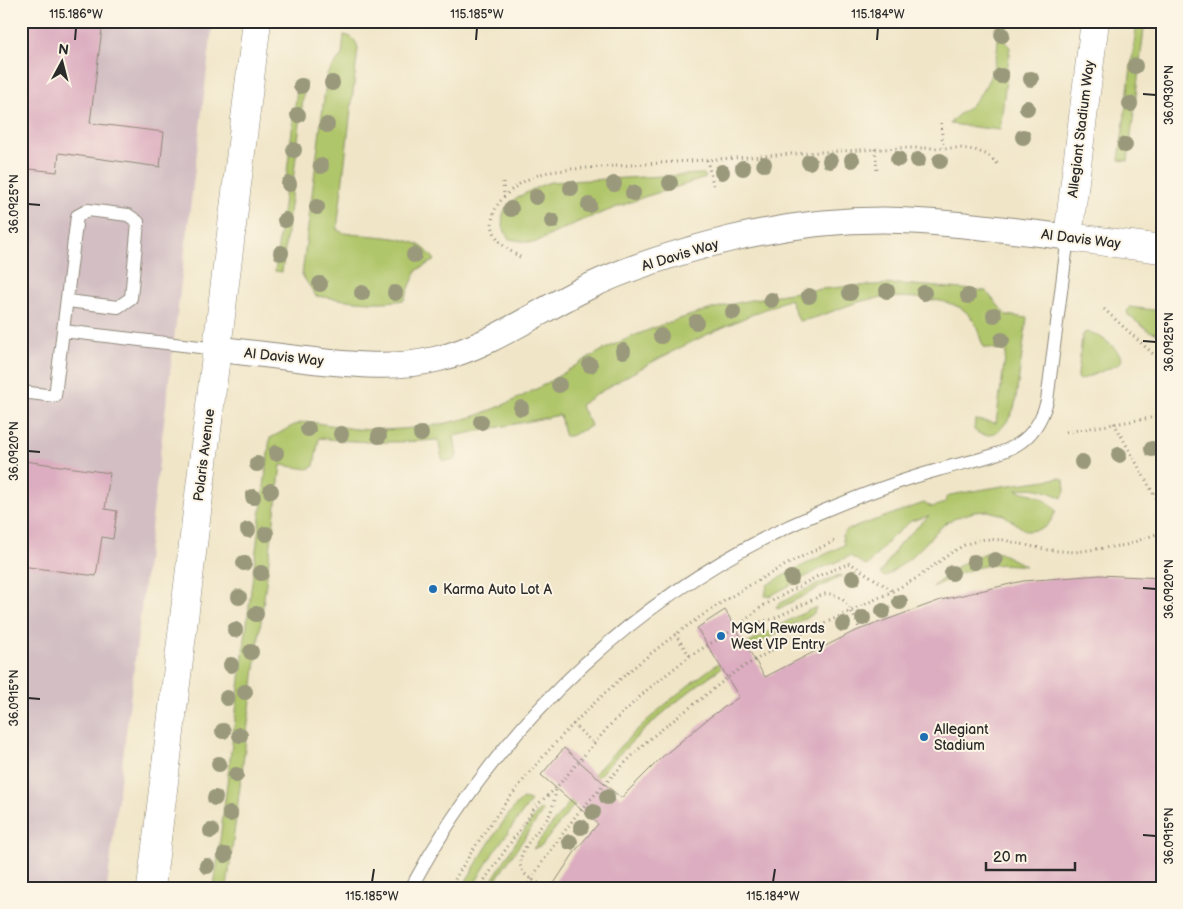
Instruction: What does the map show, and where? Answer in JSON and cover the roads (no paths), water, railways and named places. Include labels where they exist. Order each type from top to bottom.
[{"type":"street","name":"Polaris Avenue","points":[[151,888],[257,21]]},
{"type":"street","name":"Allegiant Stadium Way","points":[[1068,237],[1095,21]]},
{"type":"street","name":"Al Davis Way","points":[[217,349],[365,366],[402,365],[437,359],[470,348],[591,286],[642,266],[686,251],[731,239],[776,230],[824,224],[883,220],[934,223],[1162,249]]},
{"type":"lane","points":[[21,392],[55,396],[77,216],[88,210],[128,215],[138,222],[130,298],[118,307],[67,300]]},
{"type":"lane","points":[[411,888],[458,810],[503,749],[537,710],[571,676],[643,615],[724,559],[769,535],[819,512],[877,489],[998,453],[1016,446],[1027,437],[1043,414],[1047,400],[1068,237]]},
{"type":"lane","points":[[63,331],[217,349]]},
{"type":"place","name":"Karma Auto Lot A","points":[[433,589]]},
{"type":"place","name":"MGM Rewards West VIP Entry","points":[[721,636]]},
{"type":"place","name":"Allegiant Stadium","points":[[924,737]]}]
